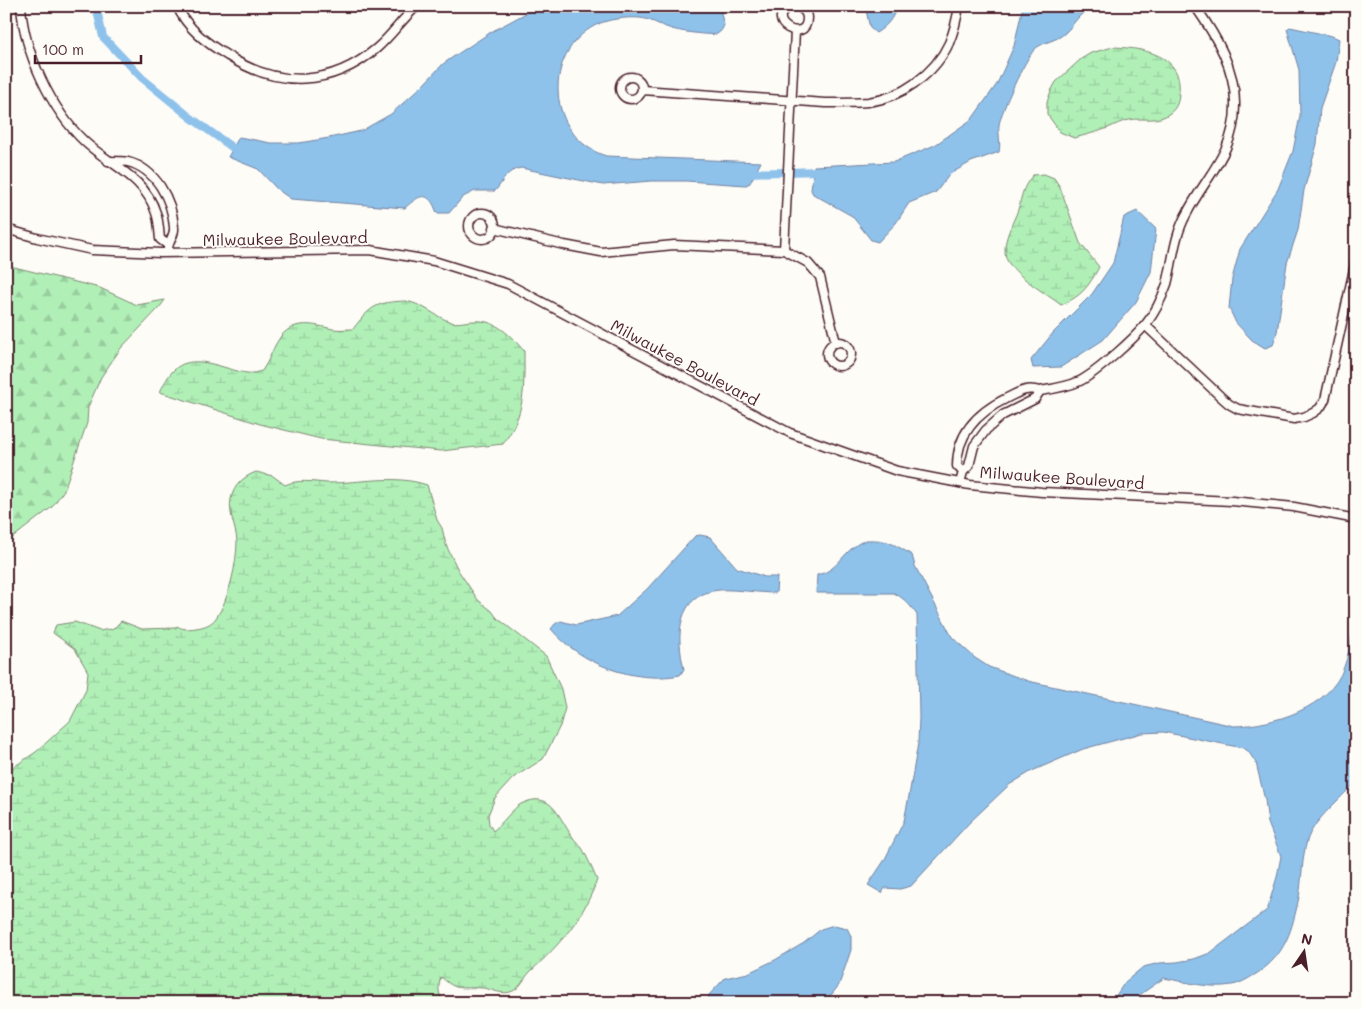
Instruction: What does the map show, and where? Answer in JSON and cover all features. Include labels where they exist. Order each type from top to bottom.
[{"type":"street","points":[[21,6],[27,42],[49,94],[84,142],[108,161],[139,183],[152,200],[157,215],[160,239],[168,249],[174,229],[165,193],[154,176],[138,166],[127,162],[108,161]]},
{"type":"street","points":[[177,6],[189,26],[214,47],[242,65],[276,77],[300,79],[329,74],[358,62],[378,47],[417,6]]},
{"type":"street","points":[[790,6],[784,11],[781,19],[784,27],[794,31],[804,28],[807,20],[805,12],[798,6]]},
{"type":"street","points":[[642,90],[792,101],[869,102],[897,94],[913,85],[928,72],[942,55],[953,31],[959,6]]},
{"type":"street","points":[[963,472],[957,466],[962,438],[986,409],[1022,390],[1030,388],[1040,391],[1069,385],[1092,374],[1145,325],[1160,300],[1166,285],[1180,225],[1218,166],[1234,124],[1234,92],[1228,64],[1195,6]]},
{"type":"street","points":[[784,250],[794,31]]},
{"type":"street","points":[[152,200],[165,193]]},
{"type":"street","points":[[494,228],[601,252],[674,245],[784,250],[808,263],[820,277],[836,343]]},
{"type":"street","name":"Milwaukee Boulevard","points":[[6,229],[92,250],[370,250],[434,262],[508,284],[790,433],[897,472],[960,484],[1042,492],[1232,501],[1294,507],[1356,519]]},
{"type":"street","points":[[1145,325],[1229,404],[1248,411],[1294,419],[1304,417],[1320,408],[1325,400],[1356,260]]},
{"type":"street","points":[[960,484],[963,472],[969,466],[971,453],[979,438],[1003,416],[1035,399],[1040,391]]},
{"type":"street","points":[[996,403],[1003,416]]},
{"type":"green space","points":[[1113,47],[1148,52],[1168,61],[1179,79],[1179,95],[1176,106],[1170,113],[1161,118],[1135,119],[1121,122],[1074,138],[1060,132],[1047,114],[1047,102],[1056,82],[1081,59],[1091,53]]},
{"type":"green space","points":[[1044,174],[1054,178],[1060,187],[1080,243],[1099,267],[1084,290],[1061,305],[1015,271],[1006,258],[1005,253],[1007,237],[1025,186],[1033,175]]},
{"type":"green space","points":[[6,265],[100,288],[137,305],[165,300],[121,348],[101,377],[88,407],[87,423],[64,490],[52,507],[6,543]]},
{"type":"green space","points":[[406,301],[419,305],[451,322],[482,321],[489,323],[508,334],[524,351],[523,389],[520,411],[511,433],[503,444],[441,451],[321,439],[260,424],[160,392],[170,374],[188,362],[208,363],[247,373],[262,371],[278,340],[293,327],[306,325],[353,329],[375,307],[381,304]]},
{"type":"green space","points":[[256,472],[273,476],[285,485],[300,481],[327,483],[402,480],[427,485],[446,545],[458,570],[478,600],[492,611],[497,618],[546,656],[561,689],[565,708],[560,726],[543,759],[513,778],[495,798],[488,815],[489,824],[493,831],[521,804],[532,800],[540,800],[553,807],[573,838],[582,848],[597,880],[585,907],[561,941],[513,991],[501,993],[483,988],[456,987],[441,977],[439,991],[446,1003],[6,1003],[6,772],[36,752],[70,721],[86,690],[88,672],[75,649],[53,633],[56,625],[75,622],[100,631],[112,630],[121,621],[142,629],[176,628],[177,626],[191,629],[212,622],[225,601],[236,560],[237,541],[230,504],[232,494],[240,482]]},
{"type":"water","points":[[539,6],[724,6],[721,14],[724,25],[717,34],[701,34],[678,30],[640,18],[617,19],[596,25],[578,38],[566,55],[559,74],[558,94],[562,114],[572,131],[586,146],[606,156],[761,162],[750,183],[746,185],[651,181],[603,185],[521,168],[508,174],[495,191],[475,191],[463,197],[449,213],[437,213],[431,201],[424,197],[420,197],[405,208],[291,199],[278,190],[258,169],[228,157],[239,137],[271,143],[299,143],[361,131],[391,114],[443,64],[491,32]]},
{"type":"water","points":[[865,6],[897,6],[889,22],[876,33],[870,28]]},
{"type":"water","points":[[1023,6],[1109,6],[1092,8],[1086,11],[1062,36],[1035,49],[1025,63],[1004,109],[999,125],[999,152],[971,162],[950,174],[936,192],[909,203],[896,223],[878,242],[871,240],[852,216],[813,194],[811,190],[814,166],[894,162],[935,145],[972,119],[997,84],[1014,46]]},
{"type":"water","points":[[1290,27],[1339,39],[1336,62],[1320,108],[1317,144],[1304,190],[1298,230],[1287,263],[1277,332],[1273,345],[1265,348],[1252,340],[1236,323],[1229,308],[1232,279],[1240,249],[1278,189],[1293,151],[1300,116],[1299,70],[1287,29]]},
{"type":"water","points":[[1137,211],[1156,229],[1151,272],[1136,302],[1103,340],[1061,367],[1033,368],[1031,360],[1053,333],[1092,294],[1113,263],[1124,217]]},
{"type":"water","points":[[695,536],[710,537],[737,568],[765,577],[777,577],[776,593],[719,590],[705,593],[694,600],[687,608],[682,619],[680,644],[684,669],[680,675],[645,677],[610,669],[577,652],[551,629],[561,621],[576,625],[617,616],[647,589]]},
{"type":"water","points":[[866,540],[880,540],[890,543],[912,555],[915,566],[952,637],[975,658],[989,667],[1028,681],[1234,726],[1250,725],[1283,718],[1299,712],[1327,693],[1337,681],[1344,667],[1350,645],[1356,606],[1356,786],[1350,788],[1326,813],[1314,826],[1310,834],[1305,847],[1299,897],[1294,920],[1281,950],[1266,967],[1241,982],[1223,986],[1164,978],[1141,994],[1134,1003],[1111,1003],[1125,982],[1143,967],[1194,959],[1210,953],[1267,910],[1281,856],[1268,823],[1265,800],[1256,763],[1248,751],[1243,748],[1163,732],[1142,733],[1083,749],[1032,771],[1009,785],[969,823],[911,886],[900,889],[885,888],[882,893],[868,885],[884,861],[904,821],[918,743],[919,717],[917,615],[910,605],[894,593],[816,593],[817,575],[831,569],[852,548]]},
{"type":"water","points":[[834,925],[847,928],[851,936],[851,950],[839,985],[822,1003],[707,1003],[709,995],[725,978],[748,973],[775,960],[804,943],[821,929]]},
{"type":"waterway","points":[[96,6],[103,37],[142,78],[190,117],[233,148],[242,149]]},
{"type":"waterway","points":[[746,173],[822,171]]}]
